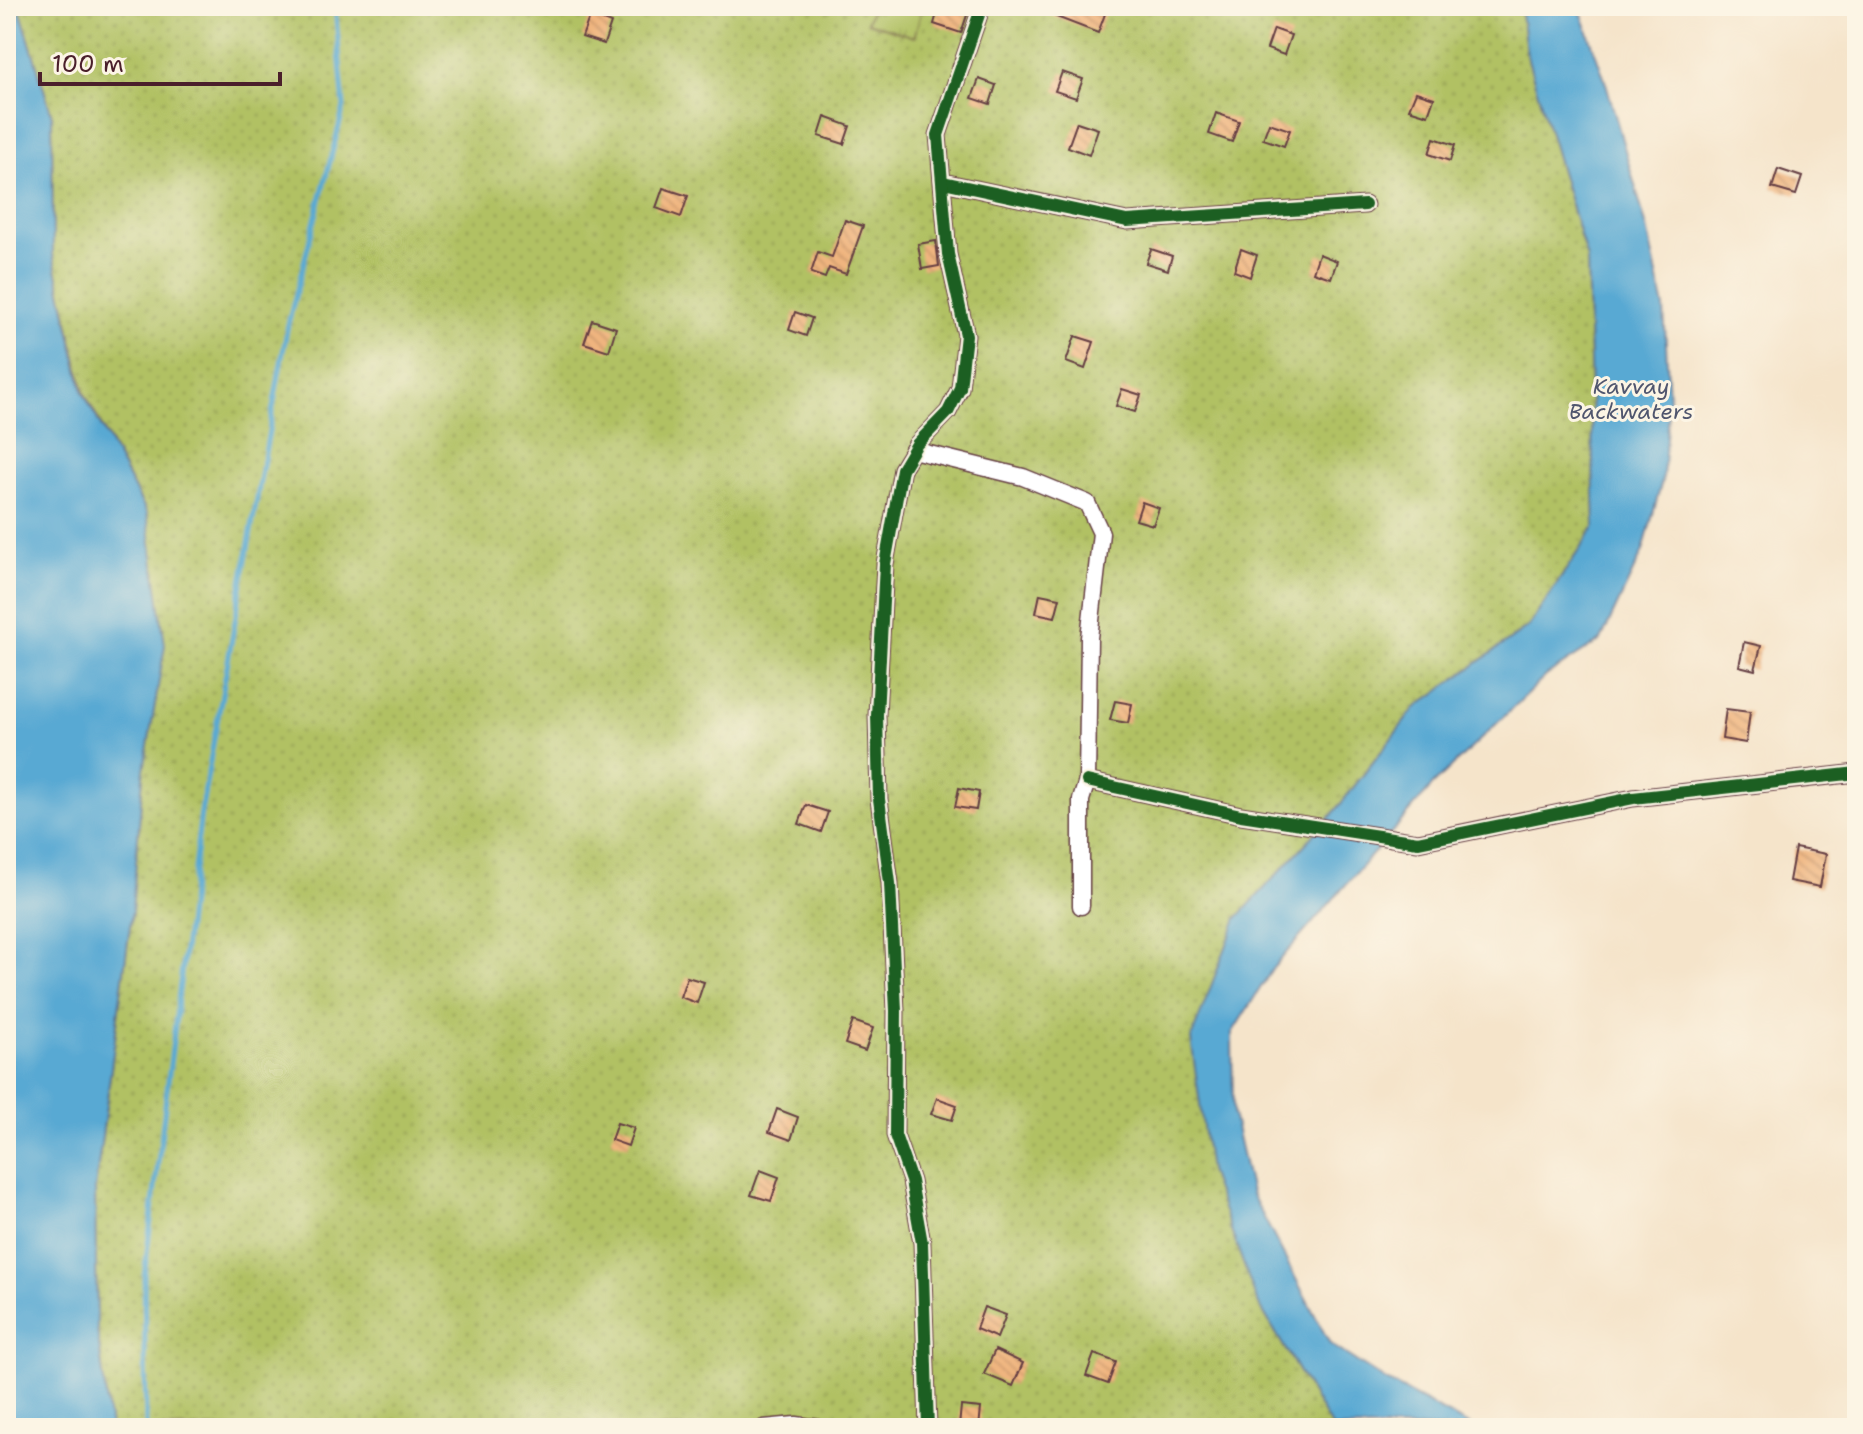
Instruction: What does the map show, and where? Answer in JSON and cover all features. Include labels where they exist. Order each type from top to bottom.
[{"type":"street","points":[[928,1428],[922,1243],[911,1181],[895,1135],[896,1011],[890,883],[879,799],[877,715],[885,564],[902,469],[913,450],[948,412],[960,388],[966,335],[948,254],[938,135],[982,6]]},
{"type":"street","points":[[943,182],[1127,221],[1365,205]]},
{"type":"street","points":[[913,450],[1023,477],[1087,503],[1101,533],[1089,638],[1087,781],[1081,800],[1081,906]]},
{"type":"street","points":[[1087,781],[1241,815],[1418,842],[1633,798],[1857,773]]},
{"type":"street","points":[[764,1428],[819,1428]]},
{"type":"green space","points":[[19,6],[1520,6],[1527,56],[1587,259],[1595,526],[1529,626],[1415,708],[1332,815],[1191,1039],[1257,1301],[1332,1428],[110,1428],[97,1329],[95,1189],[132,911],[143,776],[147,513],[84,392],[53,255],[52,116]]},
{"type":"green space","points":[[873,6],[923,6],[914,37],[867,22]]},
{"type":"water","points":[[6,6],[19,6],[52,116],[53,255],[83,392],[147,513],[165,645],[143,776],[132,911],[95,1189],[97,1329],[110,1428],[6,1428]]},
{"type":"water","name":"Kavvay Backwaters","points":[[1520,6],[1579,6],[1606,83],[1647,228],[1664,308],[1669,399],[1663,477],[1643,551],[1601,640],[1546,676],[1432,786],[1273,968],[1232,1033],[1233,1114],[1251,1193],[1330,1344],[1388,1382],[1474,1428],[1332,1428],[1257,1301],[1209,1171],[1191,1039],[1237,918],[1332,815],[1415,708],[1529,626],[1595,526],[1587,259],[1527,56]]},
{"type":"building","points":[[939,6],[970,6],[961,33],[934,24]]},
{"type":"building","points":[[1028,6],[1063,6],[1086,14],[1088,9],[1105,14],[1098,33]]},
{"type":"building","points":[[590,15],[611,23],[604,44],[582,37]]},
{"type":"building","points":[[1274,29],[1291,35],[1284,55],[1267,49]]},
{"type":"building","points":[[1062,72],[1083,79],[1076,98],[1055,91]]},
{"type":"building","points":[[979,79],[996,85],[990,104],[972,98]]},
{"type":"building","points":[[1416,92],[1434,98],[1428,115],[1409,109]]},
{"type":"building","points":[[1216,113],[1239,121],[1232,142],[1209,134]]},
{"type":"building","points":[[825,117],[850,126],[844,144],[819,136]]},
{"type":"building","points":[[1077,122],[1098,129],[1089,155],[1068,147]]},
{"type":"building","points":[[1269,123],[1290,130],[1284,146],[1263,139]]},
{"type":"building","points":[[1434,138],[1455,145],[1450,161],[1429,154]]},
{"type":"building","points":[[1778,169],[1802,177],[1796,195],[1772,188]]},
{"type":"building","points":[[663,188],[688,196],[681,217],[656,208]]},
{"type":"building","points":[[845,220],[863,226],[846,274],[829,268],[825,278],[811,273],[818,252],[832,257]]},
{"type":"building","points":[[936,241],[939,266],[922,269],[918,244]]},
{"type":"building","points":[[1151,249],[1172,256],[1168,270],[1146,263]]},
{"type":"building","points":[[1241,249],[1257,255],[1250,277],[1234,271]]},
{"type":"building","points":[[1319,254],[1337,261],[1331,278],[1313,272]]},
{"type":"building","points":[[795,312],[812,318],[806,336],[789,330]]},
{"type":"building","points":[[592,320],[616,328],[609,351],[584,343]]},
{"type":"building","points":[[1075,336],[1094,342],[1085,369],[1066,362]]},
{"type":"building","points":[[1122,389],[1141,395],[1135,412],[1116,406]]},
{"type":"building","points":[[1142,502],[1159,508],[1153,525],[1136,520]]},
{"type":"building","points":[[1040,594],[1060,598],[1055,617],[1036,613]]},
{"type":"building","points":[[1744,642],[1761,646],[1755,670],[1739,666]]},
{"type":"building","points":[[1115,701],[1132,704],[1128,723],[1110,720]]},
{"type":"building","points":[[1726,709],[1750,712],[1746,743],[1722,739]]},
{"type":"building","points":[[959,788],[979,792],[976,810],[955,807]]},
{"type":"building","points":[[806,805],[828,812],[821,832],[799,824]]},
{"type":"building","points":[[1795,848],[1826,854],[1820,887],[1789,881]]},
{"type":"building","points":[[687,977],[704,982],[697,1003],[680,997]]},
{"type":"building","points":[[853,1021],[873,1028],[865,1051],[845,1044]]},
{"type":"building","points":[[937,1098],[957,1105],[952,1120],[931,1114]]},
{"type":"building","points":[[777,1109],[798,1117],[791,1140],[769,1132]]},
{"type":"building","points":[[617,1123],[634,1128],[628,1146],[611,1140]]},
{"type":"building","points":[[760,1170],[779,1177],[771,1201],[751,1195]]},
{"type":"building","points":[[984,1307],[1006,1315],[997,1338],[976,1329]]},
{"type":"building","points":[[995,1350],[1023,1363],[1013,1386],[984,1374]]},
{"type":"building","points":[[1094,1354],[1116,1362],[1108,1384],[1086,1376]]},
{"type":"building","points":[[961,1406],[981,1408],[979,1428],[959,1427]]},
{"type":"waterway","points":[[146,1428],[144,1277],[201,812],[288,324],[344,107],[335,6]]},
{"type":"cycle path","points":[[928,1428],[922,1243],[911,1181],[895,1135],[896,1011],[890,883],[879,799],[877,715],[885,564],[902,469],[917,444],[948,412],[960,388],[966,335],[948,254],[938,135],[982,6]]},
{"type":"cycle path","points":[[943,182],[1127,221],[1365,205]]},
{"type":"cycle path","points":[[1087,781],[1241,815],[1418,842],[1633,798],[1857,773]]}]
